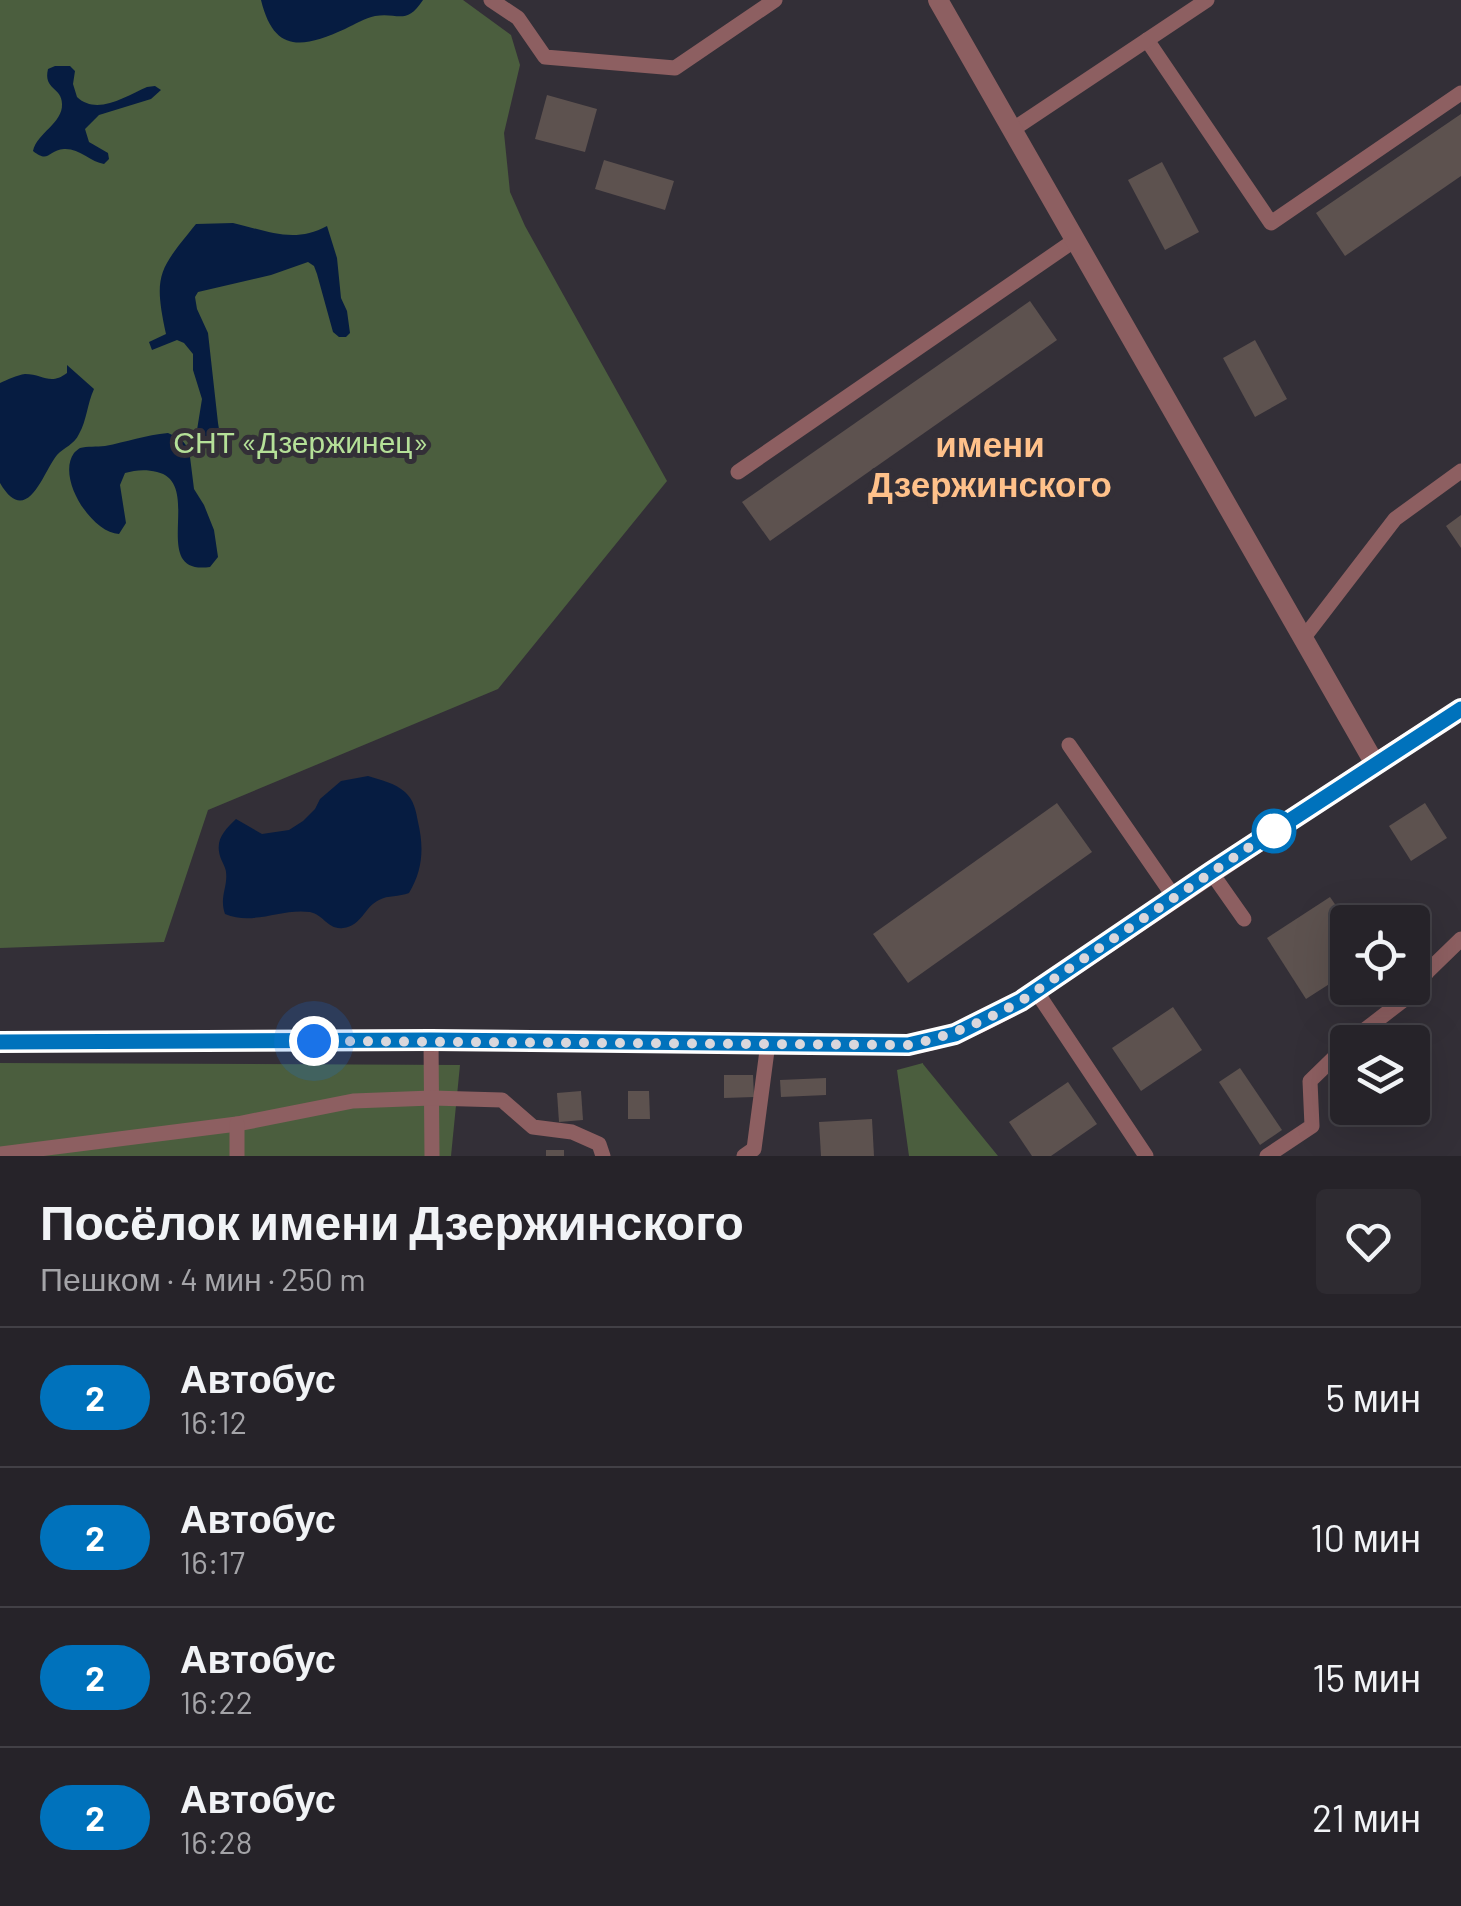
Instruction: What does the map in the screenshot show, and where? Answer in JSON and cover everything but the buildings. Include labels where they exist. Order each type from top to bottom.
[{"type":"street","points":[[938,0],[1375,764]]},
{"type":"street","points":[[0,1042],[922,1042],[983,1022],[1036,991],[1375,764],[1458,716]]},
{"type":"lane","points":[[492,0],[518,18],[546,57],[675,68],[775,0]]},
{"type":"lane","points":[[1012,130],[1207,0]]},
{"type":"lane","points":[[1147,40],[1271,223],[1461,93]]},
{"type":"lane","points":[[738,472],[1075,240]]},
{"type":"lane","points":[[1302,640],[1394,520],[1461,471]]},
{"type":"lane","points":[[1069,745],[1174,897]]},
{"type":"lane","points":[[1211,872],[1244,918]]},
{"type":"lane","points":[[1371,1025],[1410,994],[1461,938]]},
{"type":"lane","points":[[1036,991],[1146,1156]]},
{"type":"lane","points":[[431,1040],[432,1156]]},
{"type":"lane","points":[[744,1156],[754,1149],[768,1043]]},
{"type":"lane","points":[[1267,1156],[1312,1126],[1310,1082],[1330,1061]]},
{"type":"lane","points":[[0,1154],[50,1152],[354,1102],[432,1098],[502,1100],[533,1127],[572,1132],[599,1144],[603,1156]]},
{"type":"lane","points":[[236,1156],[237,1124]]},
{"type":"green space","name":"СНТ «Дзержинец»","points":[[0,0],[463,0],[511,35],[520,65],[504,133],[510,192],[525,226],[667,481],[498,689],[208,810],[164,942],[0,948]]},
{"type":"green space","points":[[0,1063],[460,1065],[451,1156],[0,1156]]},
{"type":"green space","points":[[923,1063],[998,1156],[909,1156],[897,1070]]},
{"type":"water","points":[[261,0],[423,0],[406,15],[371,17],[316,40],[292,42],[274,30]]},
{"type":"water","points":[[70,66],[75,71],[77,97],[93,105],[112,102],[147,87],[161,90],[151,99],[99,115],[85,129],[89,142],[108,153],[104,164],[69,149],[46,156],[33,151],[61,111],[61,98],[47,76],[48,69]]},
{"type":"water","points":[[233,223],[292,235],[327,226],[337,258],[350,333],[339,337],[333,332],[317,274],[308,262],[198,292],[195,297],[208,333],[219,429],[208,438],[197,430],[202,399],[193,370],[193,354],[177,340],[152,350],[149,342],[166,334],[160,285],[174,252],[196,224]]},
{"type":"water","points":[[67,365],[94,389],[84,423],[77,438],[57,455],[33,493],[18,500],[0,483],[0,383],[25,374],[56,379],[67,373]]},
{"type":"water","points":[[168,433],[181,439],[189,449],[194,489],[214,530],[218,557],[210,567],[192,566],[182,558],[177,493],[170,480],[157,472],[125,473],[120,485],[126,523],[119,534],[88,515],[73,489],[70,464],[79,448]]},
{"type":"water","points":[[368,776],[401,789],[414,806],[421,858],[409,893],[379,900],[355,924],[343,928],[333,927],[310,912],[257,918],[225,914],[226,872],[219,845],[236,819],[262,834],[289,830],[303,821],[341,781]]},
{"type":"bus line","name":"2","points":[[0,1042],[431,1040],[908,1045],[934,1040],[983,1022],[1021,1001],[1461,709]]},
{"type":"district","name":"имени Дзержинского","points":[[990,465]]},
{"type":"route","points":[[314,1041],[908,1045],[934,1040],[983,1022],[1021,1001],[1274,831]]}]
